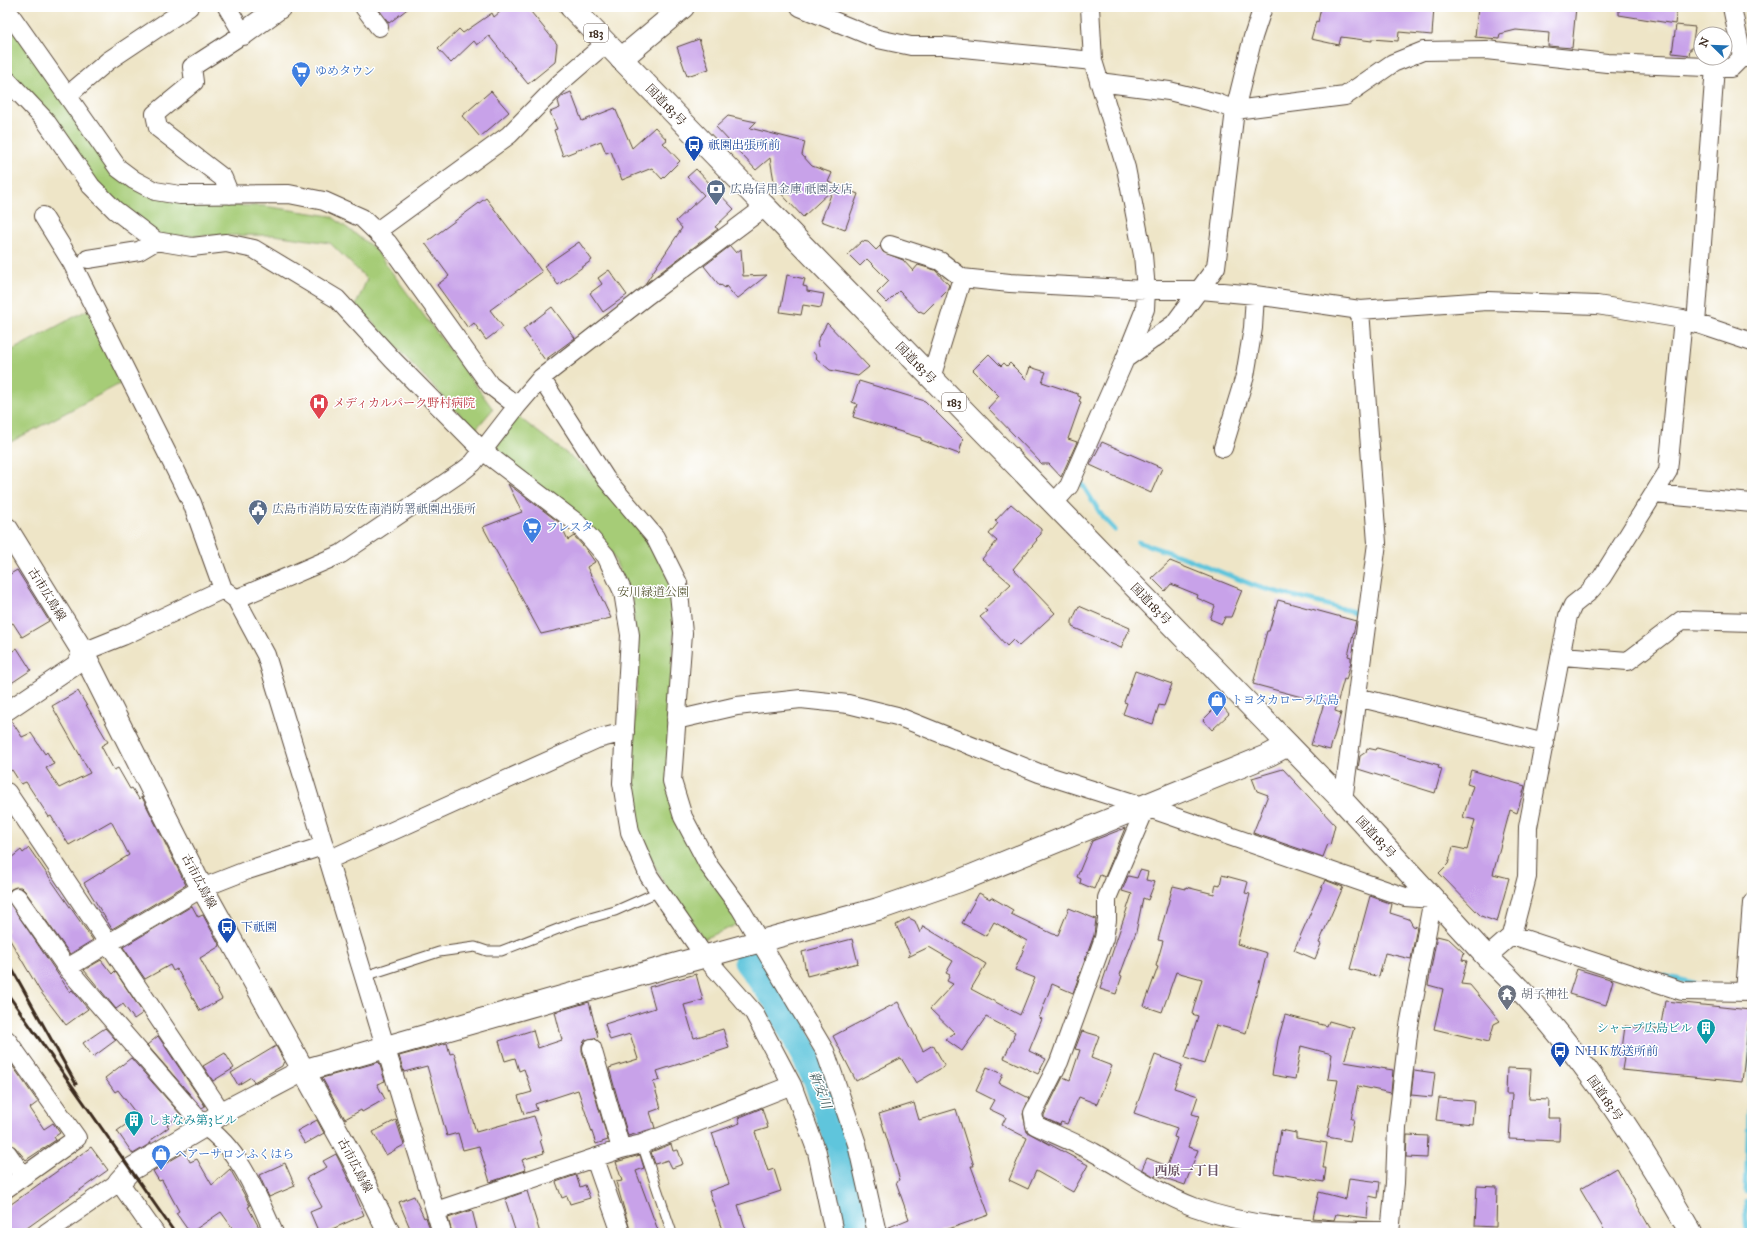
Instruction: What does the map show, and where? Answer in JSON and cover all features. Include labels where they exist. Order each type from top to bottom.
[{"type":"main road","points":[[243,34],[280,7]]},
{"type":"main road","name":"国道183号","points":[[571,7],[1343,801],[1433,899],[1513,981],[1557,1033],[1586,1071],[1641,1149],[1690,1233]]},
{"type":"main road","points":[[621,58],[683,7]]},
{"type":"main road","name":"古市広島線","points":[[7,529],[82,652],[202,888],[302,1071],[356,1165],[390,1233]]},
{"type":"main road","points":[[119,1182],[130,1170],[204,1126],[222,1113],[302,1071],[893,904],[960,881],[1146,807],[1269,755],[1288,745]]},
{"type":"street","points":[[68,95],[108,61],[189,7]]},
{"type":"street","points":[[227,7],[243,34],[192,67],[194,82],[155,114],[158,128],[223,178],[230,195]]},
{"type":"street","points":[[364,7],[379,28]]},
{"type":"street","points":[[800,7],[878,39],[911,46],[943,46],[1093,61]]},
{"type":"street","points":[[1054,503],[1069,486],[1125,359],[1145,309],[1146,290],[1143,255],[1126,168],[1098,82],[1093,61],[1090,7]]},
{"type":"street","points":[[1125,359],[1174,324],[1201,290],[1216,267],[1235,110],[1253,37],[1263,7]]},
{"type":"street","points":[[1098,82],[1169,91],[1217,103],[1235,110],[1345,96],[1393,63],[1423,51],[1486,50],[1608,63],[1731,68],[1747,58],[1732,7]]},
{"type":"street","points":[[7,10],[118,168],[134,180],[155,191],[180,194],[289,194],[324,201],[362,218],[376,235],[388,243],[490,385],[517,406]]},
{"type":"street","points":[[376,235],[509,135],[561,82],[606,43]]},
{"type":"street","points":[[1488,957],[1512,935],[1527,877],[1528,826],[1562,656],[1568,616],[1573,605],[1588,593],[1602,577],[1668,471],[1689,322],[1715,67]]},
{"type":"street","points":[[7,80],[45,120],[91,186],[115,210],[156,241],[192,247],[226,243],[254,249],[337,299],[393,360],[483,451],[577,523],[606,556],[623,592],[630,634],[622,783],[630,832],[649,876],[705,957],[754,1013],[792,1086],[817,1152],[834,1233]]},
{"type":"street","points":[[7,711],[75,665],[82,652],[229,594],[340,554],[473,463],[517,406],[541,378],[645,296],[765,207]]},
{"type":"street","points":[[44,216],[72,263],[192,503],[229,594],[266,655],[365,976],[442,1233]]},
{"type":"street","points":[[88,259],[139,251],[156,241]]},
{"type":"street","points":[[890,244],[940,261],[962,278],[1010,283],[1146,290],[1201,290],[1255,295],[1360,310],[1487,301],[1597,305],[1689,322],[1752,342]]},
{"type":"street","points":[[931,378],[962,278]]},
{"type":"street","points":[[1223,448],[1245,376],[1253,328],[1255,295]]},
{"type":"street","points":[[1343,801],[1377,543],[1360,310]]},
{"type":"street","points":[[541,378],[606,479],[655,536],[678,583],[683,633],[672,782],[683,817],[710,866],[740,908],[826,1051],[857,1144],[877,1233]]},
{"type":"street","points":[[1654,494],[1752,502]]},
{"type":"street","points":[[1562,656],[1628,660],[1682,620],[1752,622]]},
{"type":"street","points":[[1357,697],[1544,743]]},
{"type":"street","points":[[676,720],[737,706],[801,699],[848,704],[897,716],[1039,774],[1146,807],[1405,897],[1433,899],[1408,1026],[1397,1128],[1395,1182],[1390,1232],[1305,1231],[1251,1223],[1193,1206],[1159,1190],[1090,1151],[1035,1125],[1033,1113],[1059,1062],[1104,938],[1107,920],[1107,898],[1146,807]]},
{"type":"street","points":[[67,968],[110,945],[202,888],[248,870],[326,853],[597,738],[625,732]]},
{"type":"street","points":[[7,792],[222,1113]]},
{"type":"street","points":[[18,897],[67,968],[204,1126],[215,1133],[234,1156],[257,1196],[274,1233]]},
{"type":"street","points":[[1512,935],[1682,991],[1749,992],[1752,903]]},
{"type":"street","points":[[7,1040],[77,1138],[7,1188]]},
{"type":"street","points":[[592,1048],[621,1150]]},
{"type":"street","points":[[436,1211],[642,1144],[792,1086]]},
{"type":"street","points":[[7,1153],[23,1176]]},
{"type":"street","points":[[595,1159],[621,1233]]},
{"type":"street","points":[[46,1233],[119,1182],[155,1233]]},
{"type":"lane","points":[[376,235],[396,267]]},
{"type":"lane","points":[[365,976],[439,952],[475,947],[494,952],[501,951],[576,922],[615,911],[660,891]]},
{"type":"lane","points":[[642,1144],[672,1233]]},
{"type":"green space","points":[[7,22],[136,188],[197,205],[264,206],[331,216],[374,248],[493,409],[475,430],[356,305],[367,279],[330,243],[274,235],[162,236],[105,193],[7,73]]},
{"type":"green space","points":[[89,309],[127,380],[7,444],[7,353]]},
{"type":"green space","name":"安川緑道公園","points":[[517,416],[591,472],[646,534],[676,585],[668,780],[743,922],[704,939],[663,882],[637,829],[631,776],[638,664],[632,599],[610,549],[493,452]]},
{"type":"building","points":[[377,7],[410,7],[389,23]]},
{"type":"building","points":[[506,7],[527,7],[557,44],[555,62],[528,84],[489,36],[477,45],[474,41],[451,63],[438,49],[459,29],[463,33],[492,13],[494,17]]},
{"type":"building","points":[[1321,7],[1434,7],[1432,35],[1399,32],[1398,41],[1372,39],[1372,41],[1341,37],[1339,45],[1311,39],[1316,21],[1318,22]]},
{"type":"building","points":[[1478,7],[1576,7],[1572,48],[1548,46],[1549,33],[1516,30],[1500,34],[1499,39],[1475,37]]},
{"type":"building","points":[[1619,7],[1677,7],[1675,24],[1619,15]]},
{"type":"building","points":[[1676,25],[1693,27],[1692,49],[1690,49],[1689,55],[1672,53]]},
{"type":"building","points":[[699,39],[709,69],[687,76],[677,47]]},
{"type":"building","points":[[491,91],[509,112],[480,137],[462,116]]},
{"type":"building","points":[[571,92],[582,121],[615,108],[632,148],[655,127],[667,140],[663,143],[680,161],[662,179],[652,168],[622,180],[611,151],[606,153],[601,141],[563,156],[554,130],[557,129],[550,112],[560,108],[558,101],[562,96]]},
{"type":"building","points":[[728,116],[756,122],[750,128],[805,142],[802,155],[812,166],[832,173],[828,182],[858,194],[845,230],[821,221],[833,189],[803,217],[775,187],[770,158],[756,170],[716,127]]},
{"type":"building","points":[[696,169],[734,209],[715,227],[718,229],[645,284],[682,228],[676,221],[704,195],[687,177]]},
{"type":"building","points":[[486,198],[542,272],[490,310],[503,327],[486,340],[474,323],[468,328],[437,285],[449,276],[425,243]]},
{"type":"building","points":[[862,241],[868,242],[876,250],[880,246],[883,252],[903,260],[913,271],[918,265],[935,270],[949,285],[947,290],[924,313],[919,312],[899,291],[887,303],[877,293],[889,281],[867,259],[860,266],[848,254]]},
{"type":"building","points":[[579,242],[592,260],[558,285],[544,266]]},
{"type":"building","points":[[730,246],[736,253],[741,249],[743,276],[767,275],[737,299],[726,286],[725,288],[721,285],[720,286],[704,266]]},
{"type":"building","points":[[609,270],[627,295],[603,312],[590,293],[602,284],[598,278]]},
{"type":"building","points":[[787,275],[805,279],[803,286],[807,287],[807,291],[824,294],[821,308],[803,305],[801,315],[780,312]]},
{"type":"building","points":[[552,307],[575,338],[545,360],[523,329]]},
{"type":"building","points":[[827,323],[869,367],[858,376],[830,370],[816,358],[817,357],[813,352],[818,347],[817,342]]},
{"type":"building","points":[[989,354],[1001,366],[1004,363],[1007,366],[1010,363],[1026,379],[1030,367],[1046,372],[1042,382],[1078,394],[1078,396],[1081,397],[1079,401],[1081,402],[1068,439],[1077,442],[1061,477],[1049,464],[1042,464],[988,408],[999,396],[973,370]]},
{"type":"building","points":[[859,381],[925,401],[963,439],[959,454],[921,440],[921,438],[853,417],[857,404],[852,402]]},
{"type":"building","points":[[1102,442],[1162,468],[1151,493],[1090,465]]},
{"type":"building","points":[[508,484],[560,523],[568,540],[574,536],[585,548],[595,562],[587,567],[611,618],[541,634],[483,527],[522,512]]},
{"type":"building","points":[[1011,504],[1041,529],[1041,534],[1036,539],[1037,540],[1013,569],[1055,613],[1019,646],[1013,640],[1007,646],[980,617],[987,611],[984,609],[1011,584],[982,559],[997,541],[989,534],[998,523],[995,521]]},
{"type":"building","points":[[1170,561],[1242,590],[1231,617],[1225,617],[1222,624],[1210,619],[1215,606],[1197,598],[1198,595],[1171,584],[1165,591],[1152,578]]},
{"type":"building","points":[[17,570],[49,621],[22,637],[13,623],[7,626],[7,576]]},
{"type":"building","points":[[1278,600],[1356,621],[1348,656],[1351,657],[1351,662],[1346,680],[1344,679],[1335,711],[1341,713],[1330,750],[1311,745],[1324,703],[1253,684],[1267,631],[1269,631]]},
{"type":"building","points":[[1079,606],[1130,628],[1121,648],[1072,627],[1072,621]]},
{"type":"building","points":[[17,648],[31,670],[7,686],[7,655]]},
{"type":"building","points":[[1135,671],[1172,684],[1164,706],[1159,705],[1153,724],[1123,714],[1127,703],[1124,702]]},
{"type":"building","points":[[78,691],[108,742],[101,746],[114,770],[118,768],[130,789],[132,788],[139,799],[142,797],[186,885],[112,929],[84,883],[129,855],[111,821],[69,845],[51,816],[49,817],[26,782],[21,784],[12,770],[7,773],[7,721],[11,720],[22,737],[31,733],[45,754],[47,752],[54,764],[46,768],[59,788],[90,773],[52,706]]},
{"type":"building","points":[[1220,703],[1229,714],[1212,730],[1203,720]]},
{"type":"building","points":[[1367,748],[1376,750],[1377,748],[1439,765],[1438,768],[1442,769],[1435,793],[1358,769],[1360,756],[1366,752]]},
{"type":"building","points":[[1283,769],[1335,825],[1330,845],[1328,844],[1323,857],[1253,833],[1268,795],[1257,791],[1252,778]]},
{"type":"building","points":[[1471,770],[1525,786],[1517,813],[1510,810],[1493,874],[1509,878],[1497,922],[1481,916],[1439,873],[1448,864],[1453,847],[1467,850],[1475,820],[1463,817],[1473,786],[1467,784]]},
{"type":"building","points":[[1125,828],[1105,877],[1100,875],[1094,889],[1080,883],[1081,879],[1077,877],[1092,841]]},
{"type":"building","points":[[29,848],[93,940],[70,954],[21,887],[11,889],[7,895],[7,864],[12,860],[11,858],[21,850],[23,853]]},
{"type":"building","points":[[1140,870],[1148,872],[1146,880],[1155,882],[1148,900],[1143,898],[1136,932],[1120,975],[1122,976],[1116,994],[1100,989],[1132,894],[1122,891],[1128,876],[1137,878]]},
{"type":"building","points":[[1222,875],[1248,882],[1245,893],[1250,894],[1237,944],[1267,953],[1246,1033],[1216,1025],[1204,1064],[1185,1058],[1198,1016],[1192,1014],[1202,979],[1176,972],[1162,1012],[1144,1006],[1158,967],[1156,966],[1163,941],[1158,940],[1173,886],[1186,889],[1186,887],[1214,894],[1216,884],[1220,885]]},
{"type":"building","points":[[1325,880],[1343,887],[1319,943],[1321,944],[1315,959],[1294,950]]},
{"type":"building","points":[[979,893],[990,899],[991,897],[1013,910],[1011,914],[1053,934],[1058,935],[1069,908],[1096,919],[1094,935],[1073,993],[1052,984],[1039,1018],[1042,1019],[1029,1051],[1046,1059],[1038,1074],[1004,1058],[1015,1032],[986,1017],[962,1051],[945,1039],[955,1033],[930,1009],[953,984],[947,981],[950,975],[946,973],[953,961],[929,947],[908,957],[910,954],[896,925],[909,918],[915,921],[920,933],[923,926],[986,964],[971,989],[1020,1015],[1035,978],[1015,970],[1027,941],[994,922],[986,936],[962,923]]},
{"type":"building","points":[[1370,896],[1392,904],[1390,913],[1409,919],[1413,926],[1417,927],[1411,959],[1385,953],[1379,977],[1350,969]]},
{"type":"building","points":[[7,899],[70,992],[72,990],[88,1009],[66,1025],[40,991],[7,935]]},
{"type":"building","points":[[192,906],[198,917],[203,915],[220,946],[200,958],[222,999],[200,1011],[177,969],[173,971],[170,965],[145,979],[123,947]]},
{"type":"building","points":[[1437,936],[1449,939],[1464,953],[1462,960],[1467,961],[1461,984],[1470,985],[1500,1021],[1494,1024],[1489,1042],[1434,1029],[1443,989],[1428,985]]},
{"type":"building","points":[[852,939],[858,963],[807,976],[802,952]]},
{"type":"building","points":[[101,960],[112,974],[115,971],[143,1013],[134,1019],[123,1004],[116,1009],[84,970]]},
{"type":"building","points":[[1577,969],[1613,980],[1606,1005],[1569,994]]},
{"type":"building","points":[[696,974],[703,1000],[684,1005],[694,1038],[723,1029],[729,1048],[657,1071],[660,1080],[653,1082],[661,1108],[650,1112],[655,1128],[628,1136],[609,1068],[638,1059],[630,1034],[610,1040],[605,1024],[655,1008],[649,987]]},
{"type":"building","name":"シャープ広島ビル","points":[[1665,1001],[1750,1010],[1742,1082],[1622,1070],[1624,1058],[1621,1057],[1625,1026],[1660,1030]]},
{"type":"building","points":[[589,1002],[598,1037],[585,1040],[582,1045],[582,1051],[608,1140],[596,1144],[578,1090],[535,1104],[537,1110],[524,1114],[518,1096],[532,1092],[524,1069],[519,1071],[515,1058],[505,1061],[499,1041],[533,1030],[538,1048],[562,1040],[555,1012]]},
{"type":"building","points":[[898,1002],[923,1051],[933,1045],[945,1066],[916,1083],[901,1058],[856,1081],[833,1036]]},
{"type":"building","points":[[1285,1015],[1327,1026],[1329,1021],[1354,1028],[1344,1062],[1393,1070],[1391,1093],[1358,1086],[1351,1119],[1354,1119],[1350,1141],[1327,1137],[1338,1080],[1328,1079],[1332,1054],[1301,1046],[1295,1079],[1272,1075],[1278,1040]]},
{"type":"building","points":[[105,1028],[116,1040],[93,1057],[83,1043]]},
{"type":"building","points":[[1082,1031],[1099,1036],[1091,1058],[1112,1066],[1097,1104],[1079,1097],[1067,1124],[1061,1122],[1060,1125],[1044,1118],[1044,1115],[1063,1077],[1070,1080],[1080,1050],[1075,1049]]},
{"type":"building","points":[[158,1036],[205,1106],[202,1108],[147,1045]]},
{"type":"building","points":[[447,1043],[450,1054],[454,1053],[476,1132],[534,1116],[542,1139],[540,1140],[544,1153],[522,1160],[526,1170],[490,1182],[479,1146],[463,1150],[458,1133],[447,1136],[427,1066],[404,1072],[399,1056]]},
{"type":"building","points":[[276,1046],[284,1061],[282,1066],[254,1082],[251,1077],[238,1085],[231,1073]]},
{"type":"building","points":[[225,1053],[234,1068],[213,1081],[203,1066]]},
{"type":"building","points":[[1155,1055],[1182,1065],[1174,1088],[1198,1096],[1192,1114],[1199,1116],[1188,1147],[1198,1150],[1185,1185],[1156,1175],[1155,1177],[1142,1169],[1147,1158],[1167,1166],[1177,1138],[1174,1137],[1177,1128],[1134,1113]]},
{"type":"building","points":[[7,1058],[38,1102],[30,1108],[44,1129],[53,1123],[60,1133],[54,1137],[56,1140],[26,1160],[15,1147],[7,1143]]},
{"type":"building","points":[[131,1058],[181,1115],[167,1125],[169,1127],[150,1141],[151,1143],[133,1154],[117,1131],[138,1116],[118,1090],[115,1092],[105,1078]]},
{"type":"building","points":[[379,1062],[385,1081],[377,1084],[385,1099],[362,1112],[361,1110],[345,1119],[322,1078]]},
{"type":"building","points":[[987,1067],[1003,1074],[999,1083],[1029,1098],[1023,1114],[1027,1132],[1088,1165],[1073,1192],[1036,1171],[1028,1189],[1009,1180],[1027,1138],[1002,1125],[1006,1117],[989,1109],[994,1100],[976,1091]]},
{"type":"building","points":[[1507,1068],[1531,1069],[1529,1099],[1549,1100],[1548,1118],[1560,1118],[1559,1141],[1509,1139],[1512,1094],[1506,1094]]},
{"type":"building","points":[[1414,1070],[1435,1073],[1432,1097],[1411,1095]]},
{"type":"building","points":[[1439,1098],[1474,1101],[1472,1124],[1436,1120]]},
{"type":"building","points":[[914,1103],[919,1120],[956,1109],[974,1166],[971,1166],[989,1215],[937,1233],[887,1233],[887,1228],[909,1219],[896,1182],[900,1180],[879,1114]]},
{"type":"building","points":[[762,1108],[768,1128],[755,1132],[768,1171],[774,1169],[781,1191],[738,1205],[747,1233],[723,1233],[709,1191],[729,1184],[712,1133],[740,1123],[738,1118]]},
{"type":"building","points":[[317,1120],[324,1133],[305,1144],[297,1131]]},
{"type":"building","points":[[396,1120],[404,1145],[386,1155],[373,1132]]},
{"type":"building","points":[[1281,1130],[1296,1133],[1296,1138],[1327,1143],[1323,1168],[1326,1168],[1324,1182],[1274,1173]]},
{"type":"building","points":[[1407,1135],[1428,1136],[1427,1158],[1406,1157]]},
{"type":"building","points":[[671,1144],[673,1151],[678,1150],[683,1164],[672,1168],[668,1160],[655,1164],[651,1152]]},
{"type":"building","points":[[91,1147],[108,1170],[20,1233],[7,1233],[7,1207]]},
{"type":"building","points":[[185,1152],[190,1162],[197,1159],[212,1185],[230,1169],[250,1206],[248,1207],[262,1233],[236,1233],[221,1212],[190,1233],[176,1213],[179,1211],[162,1180],[159,1181],[153,1171]]},
{"type":"building","points":[[336,1154],[364,1215],[323,1233],[319,1233],[310,1212],[322,1207],[306,1178],[327,1167],[323,1161]]},
{"type":"building","points":[[640,1155],[644,1168],[636,1171],[659,1233],[631,1233],[616,1182],[622,1181],[616,1162]]},
{"type":"building","points":[[285,1163],[295,1186],[269,1197],[259,1175]]},
{"type":"building","points":[[1616,1168],[1653,1233],[1606,1233],[1580,1189]]},
{"type":"building","points":[[576,1175],[580,1187],[585,1185],[590,1198],[570,1204],[567,1196],[562,1198],[556,1182]]},
{"type":"building","points":[[1349,1178],[1380,1182],[1378,1198],[1369,1196],[1367,1218],[1336,1214],[1334,1220],[1313,1218],[1319,1192],[1346,1199]]},
{"type":"building","points":[[1477,1186],[1497,1187],[1496,1227],[1475,1226]]},
{"type":"building","points":[[527,1191],[540,1233],[516,1233],[505,1199]]},
{"type":"building","points":[[414,1196],[424,1218],[426,1217],[431,1233],[412,1233],[399,1202]]},
{"type":"building","points":[[472,1210],[477,1230],[466,1233],[452,1233],[448,1218]]},
{"type":"waterway","points":[[1079,479],[1102,516],[1115,530]]},
{"type":"waterway","points":[[1138,542],[1186,558],[1258,587],[1362,614],[1362,617]]},
{"type":"waterway","name":"新安川","points":[[748,961],[778,1001],[818,1081],[841,1150],[862,1233]]},
{"type":"waterway","points":[[1664,976],[1694,983]]},
{"type":"waterway","points":[[1746,1192],[1752,1033]]},
{"type":"waterway","points":[[1746,1202],[1748,1233]]},
{"type":"railway","points":[[7,960],[76,1084]]},
{"type":"railway","points":[[7,993],[175,1233]]},
{"type":"place","name":"ゆめタウン","points":[[301,88]]},
{"type":"place","name":"祇園出張所前","points":[[694,162]]},
{"type":"place","name":"広島信用金庫 祇園支店","points":[[716,206]]},
{"type":"place","name":"メディカルパーク野村病院","points":[[319,420]]},
{"type":"place","name":"広島市消防局安佐南消防署祇園出張所","points":[[258,526]]},
{"type":"place","name":"フレスタ","points":[[532,544]]},
{"type":"place","name":"トヨタカローラ広島","points":[[1217,717]]},
{"type":"place","name":"下祇園","points":[[227,944]]},
{"type":"place","name":"胡子神社","points":[[1507,1011]]},
{"type":"place","name":"シャープ広島ビル","points":[[1706,1045]]},
{"type":"place","name":"ＮＨＫ放送所前","points":[[1560,1068]]},
{"type":"place","name":"しまなみ第3ビル","points":[[134,1137]]},
{"type":"place","name":"ヘアーサロンふくはら","points":[[161,1171]]},
{"type":"district","name":"西原一丁目","points":[[1187,1171]]}]
